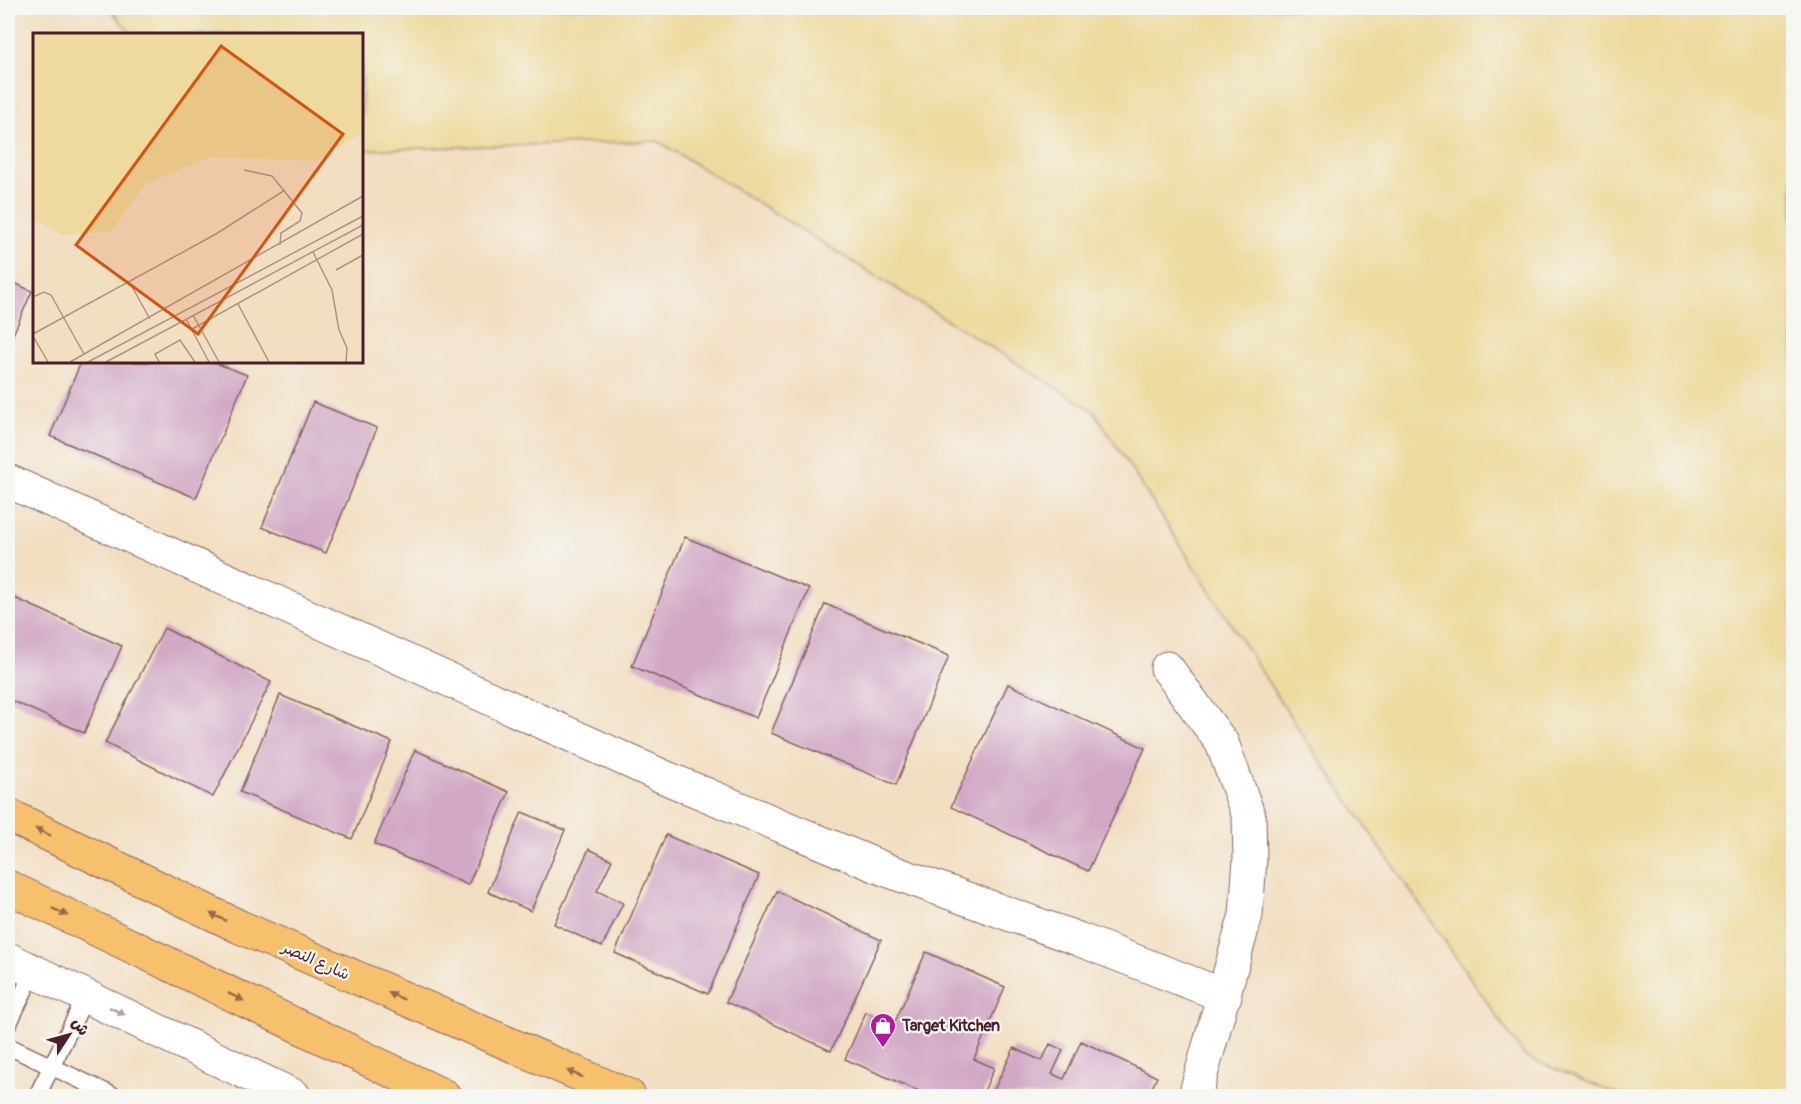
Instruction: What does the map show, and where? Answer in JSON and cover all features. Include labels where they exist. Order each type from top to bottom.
[{"type":"main road","name":"شارع النصر","points":[[8,815],[240,927],[629,1096]]},
{"type":"main road","points":[[8,887],[444,1096]]},
{"type":"street","points":[[8,481],[664,777],[888,870],[1067,935],[1225,996]]},
{"type":"street","points":[[1167,668],[1222,743],[1249,817],[1250,858],[1246,915],[1195,1096]]},
{"type":"street","points":[[20,965],[294,1096]]},
{"type":"lane","points":[[8,1025],[20,965]]},
{"type":"lane","points":[[38,1096],[86,996]]},
{"type":"lane","points":[[8,1046],[114,1096]]},
{"type":"sand","points":[[109,8],[1793,8],[1793,1096],[1622,1096],[1525,1057],[1295,724],[1094,411],[658,141],[363,150],[363,33],[131,33]]},
{"type":"building","points":[[8,280],[32,291],[8,346]]},
{"type":"building","points":[[81,363],[216,363],[247,375],[196,498],[50,436]]},
{"type":"building","points":[[313,402],[377,428],[326,553],[262,527]]},
{"type":"building","points":[[685,537],[809,589],[756,718],[632,666]]},
{"type":"building","points":[[8,595],[122,646],[84,733],[8,699]]},
{"type":"building","points":[[825,604],[949,656],[896,785],[771,733]]},
{"type":"building","points":[[164,628],[271,682],[213,797],[105,743]]},
{"type":"building","points":[[1008,684],[1145,748],[1088,871],[951,807]]},
{"type":"building","points":[[280,695],[392,742],[352,839],[240,792]]},
{"type":"building","points":[[415,750],[509,792],[468,885],[374,844]]},
{"type":"building","points":[[522,812],[565,830],[531,911],[488,892]]},
{"type":"building","points":[[666,835],[759,875],[708,994],[615,953]]},
{"type":"building","points":[[589,849],[612,860],[597,891],[623,903],[602,947],[554,924]]},
{"type":"building","points":[[777,891],[881,940],[831,1051],[726,1002]]},
{"type":"building","points":[[926,952],[1005,987],[974,1059],[994,1068],[982,1096],[930,1096],[845,1059],[866,1012],[894,1024]]},
{"type":"building","points":[[1081,1041],[1157,1077],[1148,1096],[991,1096],[1014,1048],[1042,1061],[1050,1044],[1063,1050],[1052,1074],[1064,1079]]},
{"type":"place","name":"Target Kitchen","points":[[883,1049]]}]
